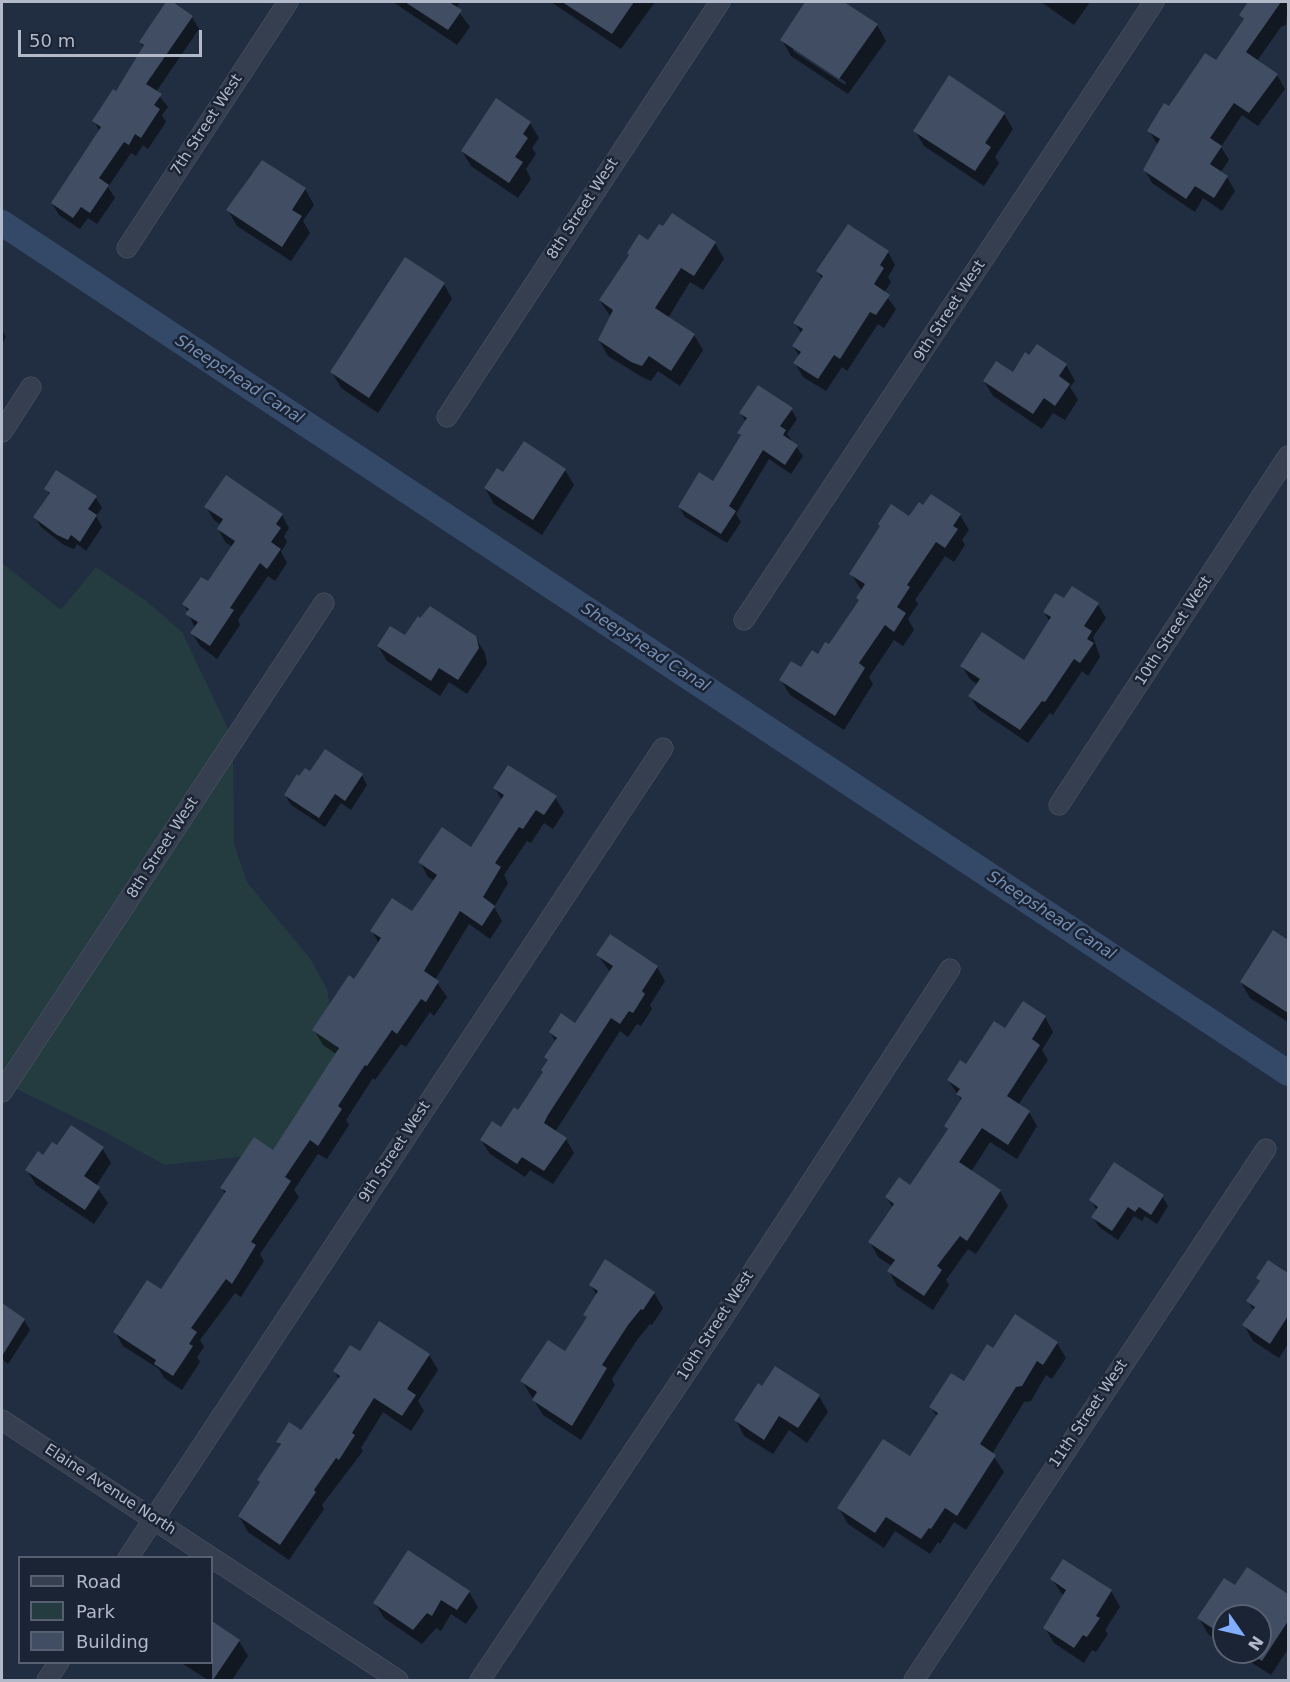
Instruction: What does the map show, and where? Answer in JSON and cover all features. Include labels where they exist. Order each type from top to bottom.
[{"type":"street","name":"7th Street West","points":[[127,248],[288,2]]},
{"type":"street","name":"8th Street West","points":[[447,417],[720,2]]},
{"type":"street","name":"9th Street West","points":[[744,620],[1154,2]]},
{"type":"street","points":[[2,432],[31,387]]},
{"type":"street","name":"10th Street West","points":[[1059,805],[1288,456]]},
{"type":"street","name":"8th Street West","points":[[2,1092],[324,603]]},
{"type":"street","name":"9th Street West","points":[[129,1556],[663,748]]},
{"type":"street","name":"10th Street West","points":[[480,1680],[718,1325],[950,969]]},
{"type":"street","name":"11th Street West","points":[[914,1680],[1266,1149]]},
{"type":"street","name":"Elaine Avenue North","points":[[2,1420],[210,1556]]},
{"type":"street","name":"Elaine Avenue North","points":[[213,1558],[398,1680]]},
{"type":"street","points":[[47,1680],[58,1664]]},
{"type":"green space","points":[[2,563],[61,610],[96,567],[145,600],[182,632],[233,739],[234,844],[247,882],[311,960],[327,989],[337,1051],[276,1153],[165,1165],[103,1131],[2,1082]]},
{"type":"building","points":[[166,2],[173,2],[193,16],[146,84],[162,94],[154,105],[160,109],[141,138],[135,134],[129,145],[124,142],[99,178],[109,185],[90,213],[81,207],[73,218],[51,203],[101,127],[92,121],[113,89],[116,91],[144,45],[139,42]]},
{"type":"building","points":[[405,2],[449,2],[462,10],[448,30]]},
{"type":"building","points":[[562,2],[634,2],[612,34]]},
{"type":"building","points":[[805,2],[844,2],[878,24],[839,79],[780,40]]},
{"type":"building","points":[[1248,2],[1281,2],[1246,52],[1278,74],[1249,113],[1234,103],[1210,138],[1222,146],[1210,164],[1228,176],[1214,198],[1195,186],[1186,199],[1143,170],[1160,139],[1147,131],[1164,103],[1169,106],[1205,53],[1216,60],[1244,19],[1239,15]]},
{"type":"building","points":[[949,75],[1005,113],[985,143],[991,147],[975,171],[913,131]]},
{"type":"building","points":[[496,98],[531,122],[523,134],[528,138],[515,157],[523,162],[509,183],[461,151]]},
{"type":"building","points":[[262,160],[306,188],[292,210],[302,216],[282,247],[226,210]]},
{"type":"building","points":[[672,213],[716,242],[694,276],[681,268],[655,308],[695,334],[671,371],[649,356],[642,366],[631,362],[598,340],[613,310],[599,300],[629,255],[627,253],[639,234],[648,240],[659,224],[663,226]]},
{"type":"building","points":[[848,224],[889,251],[880,265],[884,268],[874,284],[890,295],[876,315],[870,312],[840,359],[834,355],[818,379],[793,363],[801,352],[792,346],[803,329],[793,323],[823,276],[816,271]]},
{"type":"building","points":[[405,257],[445,283],[369,398],[330,372]]},
{"type":"building","points":[[1037,344],[1067,364],[1059,376],[1070,384],[1055,406],[1044,398],[1033,414],[983,381],[996,361],[1013,372],[1025,352],[1029,355]]},
{"type":"building","points":[[758,385],[793,408],[780,426],[786,430],[783,435],[798,445],[785,465],[763,450],[729,506],[736,511],[721,534],[678,507],[699,472],[713,481],[741,435],[737,433],[747,418],[739,413]]},
{"type":"building","points":[[524,441],[566,469],[533,520],[484,488],[497,468],[503,472]]},
{"type":"building","points":[[56,470],[97,496],[88,509],[97,515],[80,542],[71,535],[68,540],[57,535],[33,517],[50,493],[44,489]]},
{"type":"building","points":[[226,475],[283,514],[276,524],[281,528],[271,542],[281,549],[267,569],[260,563],[230,608],[234,610],[210,646],[190,633],[198,622],[185,614],[189,609],[182,604],[201,577],[208,581],[235,541],[217,529],[223,519],[204,507]]},
{"type":"building","points":[[931,494],[961,514],[953,526],[958,529],[945,548],[936,542],[907,585],[910,587],[897,607],[906,613],[894,632],[885,625],[859,663],[865,668],[835,716],[779,680],[791,661],[801,667],[812,650],[818,654],[825,642],[829,644],[859,600],[856,598],[865,584],[849,574],[880,526],[878,524],[891,504],[909,516],[919,502],[923,505]]},
{"type":"building","points":[[1072,586],[1099,603],[1084,626],[1092,631],[1087,639],[1094,643],[1080,663],[1074,659],[1045,702],[1042,701],[1020,730],[968,696],[980,679],[960,666],[982,632],[1024,660],[1051,617],[1043,612],[1055,593],[1064,598]]},
{"type":"building","points":[[430,606],[476,636],[479,648],[458,680],[439,668],[431,681],[377,646],[390,626],[405,635],[418,616],[420,618]]},
{"type":"building","points":[[325,749],[363,774],[345,801],[335,794],[319,818],[284,795],[297,774],[299,776],[305,768],[310,771]]},
{"type":"building","points":[[508,765],[557,796],[544,815],[536,810],[523,829],[519,827],[495,863],[501,867],[483,897],[495,906],[482,926],[460,911],[424,971],[439,981],[426,1002],[421,999],[397,1034],[392,1030],[367,1066],[365,1065],[338,1106],[342,1109],[318,1146],[310,1140],[285,1177],[291,1181],[251,1242],[256,1245],[232,1284],[226,1279],[191,1328],[197,1332],[189,1344],[193,1346],[173,1376],[154,1364],[156,1360],[113,1332],[147,1280],[161,1289],[226,1191],[220,1188],[254,1137],[273,1150],[339,1048],[312,1030],[349,975],[354,979],[381,938],[370,931],[392,898],[412,911],[437,875],[418,862],[442,827],[471,847],[504,795],[493,788]]},
{"type":"building","points":[[1273,930],[1288,940],[1288,1013],[1240,982]]},
{"type":"building","points":[[610,934],[658,966],[642,991],[645,994],[633,1013],[629,1011],[620,1024],[611,1018],[548,1115],[544,1123],[567,1138],[544,1171],[522,1157],[517,1164],[480,1140],[492,1121],[501,1127],[514,1107],[518,1110],[543,1072],[541,1070],[548,1060],[544,1057],[557,1038],[549,1032],[561,1013],[575,1023],[613,966],[596,955]]},
{"type":"building","points":[[1023,1001],[1046,1016],[1032,1039],[1040,1045],[1007,1096],[1030,1111],[1008,1145],[982,1128],[959,1162],[1001,1190],[967,1241],[960,1236],[937,1266],[942,1270],[924,1296],[887,1271],[895,1260],[868,1242],[894,1204],[885,1197],[899,1177],[910,1185],[948,1129],[944,1126],[962,1098],[956,1094],[960,1089],[947,1080],[960,1060],[966,1064],[994,1021],[1005,1028]]},
{"type":"building","points":[[71,1125],[104,1147],[84,1176],[100,1187],[85,1210],[25,1170],[38,1151],[43,1155],[52,1142],[57,1145]]},
{"type":"building","points":[[1114,1162],[1164,1195],[1151,1215],[1139,1207],[1135,1212],[1128,1207],[1112,1231],[1091,1217],[1098,1207],[1089,1200]]},
{"type":"building","points":[[605,1259],[655,1292],[643,1310],[641,1309],[628,1325],[602,1365],[607,1368],[572,1426],[532,1400],[537,1392],[520,1381],[548,1340],[565,1351],[587,1317],[583,1315],[598,1291],[589,1285]]},
{"type":"building","points":[[1268,1260],[1288,1273],[1288,1316],[1270,1344],[1242,1325],[1255,1307],[1246,1301],[1260,1281],[1256,1278]]},
{"type":"building","points":[[2,1303],[25,1319],[2,1356]]},
{"type":"building","points":[[1015,1314],[1058,1342],[1043,1365],[1037,1361],[1022,1386],[1016,1387],[980,1444],[996,1455],[957,1516],[945,1508],[921,1539],[886,1517],[875,1533],[837,1508],[883,1439],[910,1456],[938,1413],[929,1407],[951,1373],[964,1381],[987,1344],[993,1348]]},
{"type":"building","points":[[379,1321],[430,1354],[407,1389],[416,1395],[402,1416],[374,1398],[352,1433],[355,1435],[339,1460],[336,1458],[314,1490],[316,1492],[280,1545],[238,1516],[260,1482],[257,1480],[281,1444],[276,1442],[289,1422],[301,1430],[340,1376],[333,1371],[350,1345],[360,1351]]},
{"type":"building","points":[[775,1366],[820,1395],[798,1428],[779,1416],[764,1440],[734,1420],[758,1383],[762,1386]]},
{"type":"building","points":[[408,1550],[470,1591],[457,1610],[441,1600],[432,1616],[427,1613],[413,1630],[373,1603]]},
{"type":"building","points":[[1063,1559],[1112,1590],[1096,1616],[1100,1618],[1087,1637],[1083,1635],[1074,1648],[1043,1628],[1066,1590],[1050,1579]]},
{"type":"building","points":[[1247,1567],[1288,1594],[1288,1621],[1272,1646],[1272,1604],[1212,1604],[1212,1628],[1197,1618],[1224,1578],[1235,1585]]},
{"type":"building","points":[[213,1622],[240,1640],[212,1680],[213,1664]]},
{"type":"waterway","name":"Sheepshead Canal","points":[[2,223],[1288,1073]]}]
